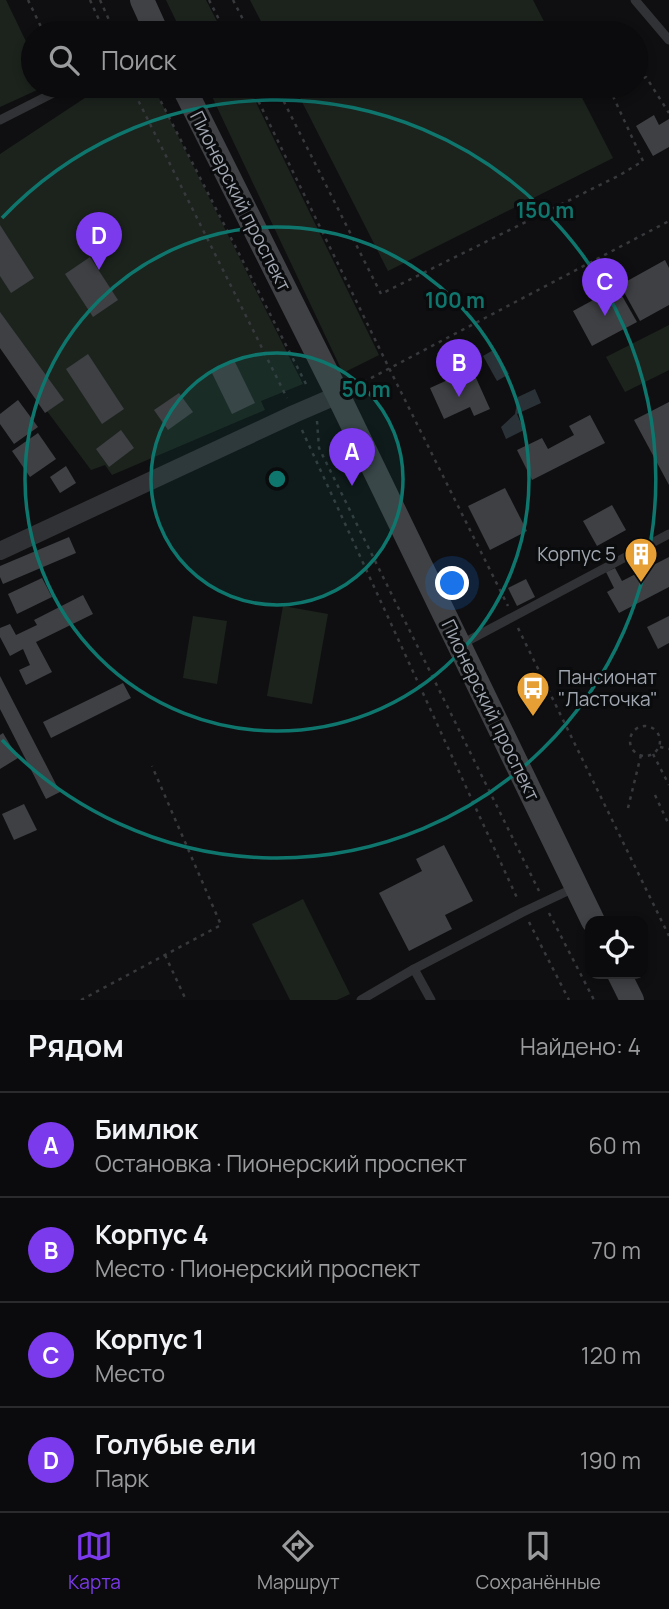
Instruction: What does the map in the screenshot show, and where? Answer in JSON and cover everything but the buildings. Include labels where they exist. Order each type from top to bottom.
[{"type":"street","points":[[142,0],[152,21]]},
{"type":"street","name":"Пионерский проспект","points":[[189,98],[327,400],[459,646],[590,916]]},
{"type":"street","points":[[0,551],[327,400]]},
{"type":"street","points":[[622,979],[632,1000]]},
{"type":"lane","points":[[635,0],[669,40]]},
{"type":"lane","points":[[0,120],[43,98]]},
{"type":"lane","points":[[459,646],[669,534]]},
{"type":"lane","points":[[361,1000],[523,912],[576,887]]},
{"type":"lane","points":[[415,969],[431,1000]]},
{"type":"path","points":[[28,0],[38,21]]},
{"type":"path","points":[[90,0],[100,21]]},
{"type":"path","points":[[100,0],[110,21]]},
{"type":"path","points":[[209,0],[220,21]]},
{"type":"path","points":[[233,0],[244,21]]},
{"type":"path","points":[[648,80],[669,113]]},
{"type":"path","points":[[137,98],[294,414],[523,912],[569,1000]]},
{"type":"path","points":[[160,98],[327,400],[319,448],[594,1000]]},
{"type":"path","points":[[257,98],[669,936]]},
{"type":"path","points":[[282,98],[381,294],[643,161],[614,98]]},
{"type":"path","points":[[327,400],[669,221]]},
{"type":"path","points":[[638,727],[655,729],[659,734],[660,747],[653,753],[641,755],[635,752],[630,739],[632,732],[638,727]]},
{"type":"path","points":[[660,747],[669,749]]},
{"type":"path","points":[[653,753],[669,785]]},
{"type":"path","points":[[628,808],[641,755]]},
{"type":"path","points":[[81,1000],[221,925],[152,766]]},
{"type":"path","points":[[655,795],[669,825]]},
{"type":"path","points":[[164,954],[186,1000]]},
{"type":"shaded area","points":[[0,0],[6,0],[21,31],[21,97],[0,107]]},
{"type":"shaded area","points":[[166,0],[206,0],[217,21],[176,21]]},
{"type":"shaded area","points":[[250,0],[533,0],[544,21],[261,21]]},
{"type":"shaded area","points":[[85,98],[159,98],[303,384],[261,401],[265,410],[112,475],[105,465],[91,470],[0,348],[0,154]]},
{"type":"shaded area","points":[[213,98],[254,98],[379,355],[343,373]]},
{"type":"shaded area","points":[[300,98],[582,98],[613,158],[388,271]]},
{"type":"shaded area","points":[[669,325],[669,370],[625,392],[606,357]]},
{"type":"shaded area","points":[[495,349],[509,374],[497,381],[483,356]]},
{"type":"shaded area","points":[[535,389],[541,403],[517,414],[524,430],[506,439],[501,427],[515,414],[518,397]]},
{"type":"shaded area","points":[[283,606],[328,614],[312,704],[267,696]]},
{"type":"shaded area","points":[[193,616],[227,621],[217,684],[183,678]]},
{"type":"shaded area","points":[[303,899],[350,994],[337,1000],[290,1000],[252,924]]},
{"type":"place","name":"Голубые ели","points":[[99,270]]},
{"type":"place","name":"Корпус 1","points":[[605,316]]},
{"type":"place","name":"Корпус 4","points":[[459,397]]},
{"type":"place","name":"Бимлюк","points":[[352,486]]},
{"type":"place","name":"Корпус 5","points":[[641,584]]},
{"type":"place","name":"Пансионат \"Ласточка\"","points":[[533,718]]}]
